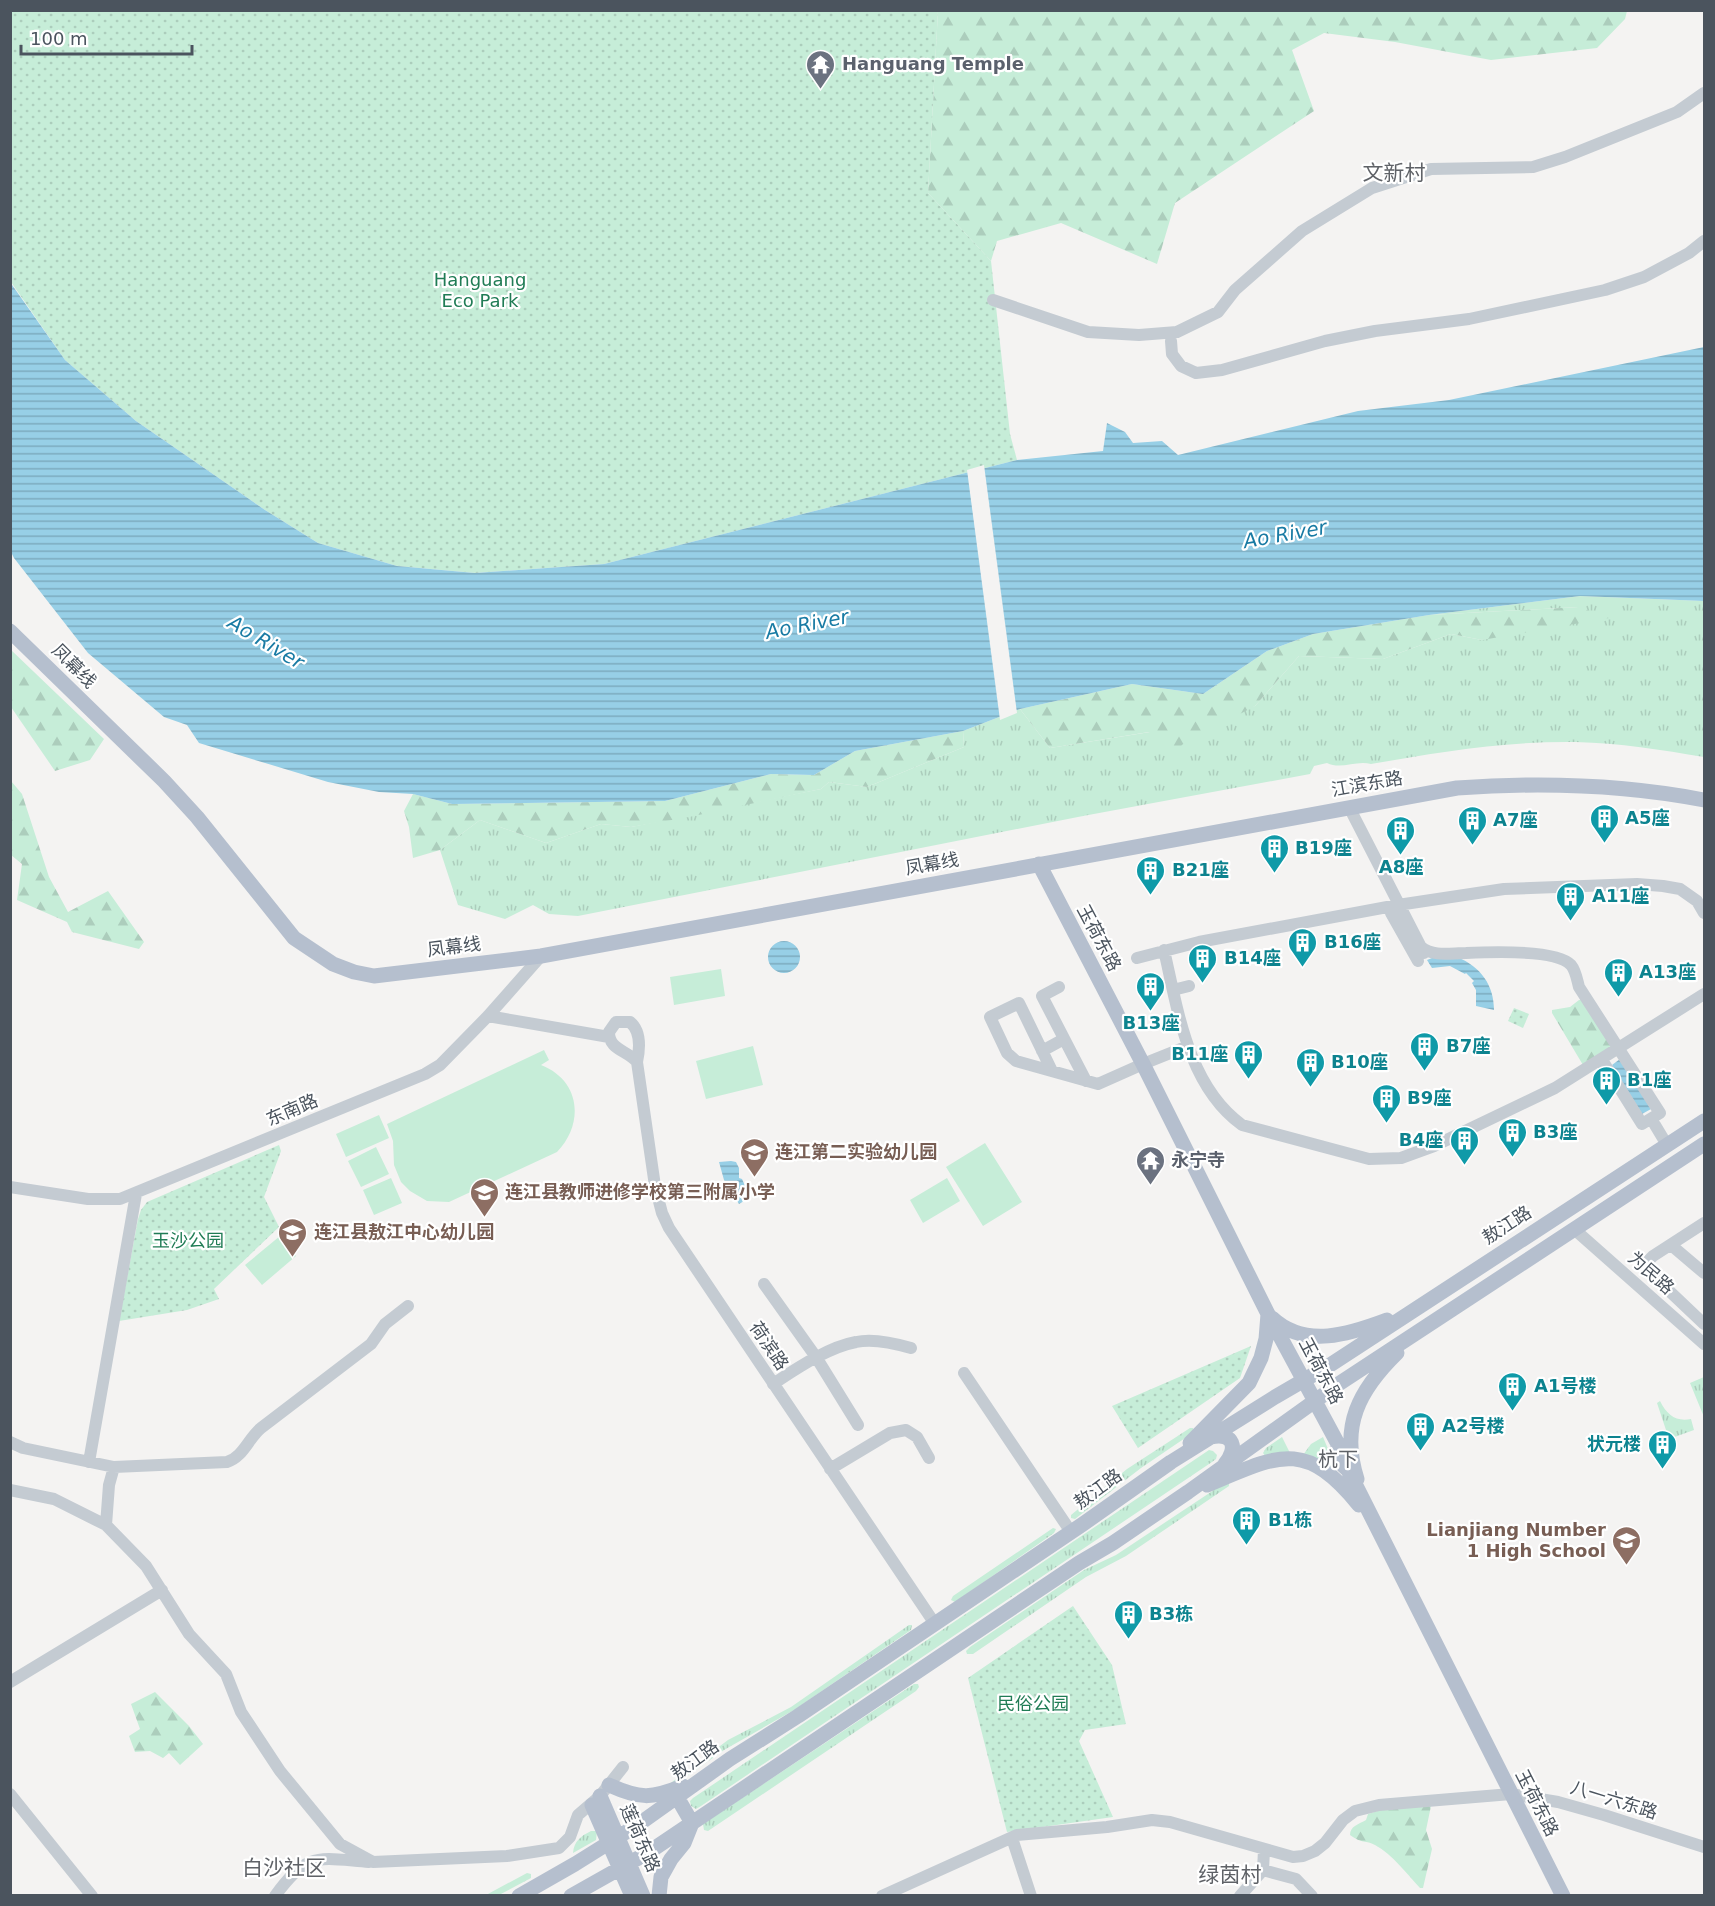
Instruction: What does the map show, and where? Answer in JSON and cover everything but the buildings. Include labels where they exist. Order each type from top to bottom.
[{"type":"main road","name":"凤幕线","points":[[10,631],[164,781],[197,817],[294,938],[333,964],[354,972],[374,976],[541,956],[1039,864]]},
{"type":"main road","name":"江滨东路","points":[[1039,864],[1457,788],[1511,784],[1562,784],[1618,787],[1704,800]]},
{"type":"main road","name":"玉荷东路","points":[[1039,864],[1143,1064],[1268,1314],[1316,1401],[1345,1445]]},
{"type":"main road","name":"敖江路","points":[[519,1896],[614,1840],[702,1778],[935,1624],[1171,1462],[1330,1365],[1704,1121]]},
{"type":"main road","points":[[572,1896],[625,1866],[692,1823],[1079,1563],[1113,1543],[1340,1383],[1704,1144]]},
{"type":"main road","points":[[1268,1314],[1287,1329],[1303,1335],[1333,1336],[1353,1333],[1415,1309]]},
{"type":"main road","points":[[1171,1462],[1249,1383],[1266,1339],[1268,1314]]},
{"type":"main road","points":[[1378,1529],[1361,1491],[1354,1465],[1345,1445],[1365,1389],[1384,1366],[1426,1326]]},
{"type":"main road","points":[[1211,1437],[1220,1435],[1228,1438],[1233,1446],[1232,1455],[1225,1464]]},
{"type":"main road","points":[[1188,1492],[1263,1462],[1287,1458],[1297,1459],[1322,1470],[1346,1490],[1378,1529]]},
{"type":"main road","name":"玉荷东路","points":[[1378,1529],[1563,1896]]},
{"type":"main road","points":[[600,1796],[652,1796],[702,1778]]},
{"type":"main road","name":"莲荷东路","points":[[600,1796],[625,1866],[643,1896]]},
{"type":"main road","points":[[677,1797],[692,1823]]},
{"type":"main road","points":[[659,1896],[661,1877],[671,1858],[684,1843],[692,1823]]},
{"type":"main road","name":"莲荷东路","points":[[625,1866],[632,1896]]},
{"type":"street","points":[[993,300],[1088,332],[1139,335],[1177,332],[1218,312],[1235,290],[1302,231],[1372,188],[1431,169],[1533,167],[1565,157],[1677,112],[1704,93]]},
{"type":"street","points":[[1171,341],[1172,354],[1181,366],[1196,373],[1222,370],[1325,341],[1375,331],[1469,319],[1605,290],[1644,277],[1689,253],[1704,241]]},
{"type":"street","points":[[1348,807],[1392,908],[1422,955],[1480,952],[1535,953],[1553,956],[1570,964],[1579,987],[1660,1113],[1652,1121],[1642,1124],[1602,1060]]},
{"type":"street","points":[[1137,958],[1164,950],[1504,889],[1637,884],[1663,886],[1680,889],[1697,901],[1704,913]]},
{"type":"street","points":[[1359,920],[1392,908]]},
{"type":"street","points":[[1164,950],[1188,1046],[1215,1100],[1226,1114],[1242,1125],[1369,1159],[1401,1158],[1434,1146],[1556,1089],[1704,994]]},
{"type":"street","name":"东南路","points":[[10,1187],[100,1200],[120,1199],[425,1074],[440,1065],[488,1016],[541,956]]},
{"type":"street","points":[[1173,990],[1189,986]]},
{"type":"street","points":[[1059,987],[1042,996],[1086,1081]]},
{"type":"street","points":[[1052,1071],[1019,1003],[990,1017],[1007,1053],[1016,1061],[1098,1084],[1188,1046]]},
{"type":"street","points":[[488,1016],[609,1037],[613,1046],[628,1052],[637,1062]]},
{"type":"street","name":"荷滨路","points":[[609,1037],[610,1028],[616,1022],[625,1021],[633,1025],[638,1034],[637,1062],[655,1186],[662,1213],[688,1258],[935,1624]]},
{"type":"street","points":[[1042,1051],[1064,1039]]},
{"type":"street","points":[[1652,1121],[1667,1145]]},
{"type":"street","points":[[89,1462],[136,1194]]},
{"type":"street","points":[[1704,1223],[1647,1262],[1646,1269],[1704,1324]]},
{"type":"street","name":"为民路","points":[[1574,1229],[1704,1344]]},
{"type":"street","points":[[1671,1245],[1704,1273]]},
{"type":"street","points":[[764,1284],[816,1357],[858,1425]]},
{"type":"street","points":[[10,1442],[23,1449],[114,1467],[227,1462],[237,1458],[251,1437],[261,1428],[371,1344],[385,1324],[408,1306]]},
{"type":"street","points":[[773,1384],[816,1357],[855,1342],[875,1341],[911,1348]]},
{"type":"street","points":[[964,1373],[1071,1532]]},
{"type":"street","points":[[830,1469],[890,1433],[906,1430],[918,1437],[929,1458]]},
{"type":"street","points":[[106,1525],[108,1485],[114,1467]]},
{"type":"street","points":[[10,1490],[54,1499],[106,1525],[146,1566],[189,1634],[226,1674],[241,1712],[280,1771],[340,1844],[373,1862]]},
{"type":"street","points":[[10,1682],[162,1590]]},
{"type":"street","points":[[275,1896],[288,1878],[304,1864],[323,1858],[373,1862],[507,1856],[559,1848],[570,1837],[578,1815],[600,1796],[623,1767]]},
{"type":"street","points":[[10,1794],[92,1896]]},
{"type":"street","name":"八一六东路","points":[[882,1896],[1017,1835],[1107,1827],[1152,1820],[1170,1822],[1293,1857],[1303,1856],[1325,1843],[1343,1820],[1355,1811],[1379,1805],[1511,1794],[1558,1802],[1704,1847]]},
{"type":"street","points":[[1012,1838],[1031,1896]]},
{"type":"street","points":[[1240,1896],[1263,1870],[1264,1850]]},
{"type":"street","points":[[1263,1870],[1296,1879],[1312,1896]]},
{"type":"green space","name":"Hanguang Eco Park","points":[[10,11],[938,11],[928,193],[991,261],[1010,434],[1017,460],[604,564],[475,573],[397,566],[318,543],[265,510],[136,421],[65,360],[11,282]]},
{"type":"green space","points":[[938,11],[1627,11],[1625,19],[1597,48],[1491,60],[1395,42],[1324,33],[1292,50],[1314,111],[1175,203],[1157,264],[1061,223],[997,241],[991,261],[928,193]]},
{"type":"green space","points":[[1580,596],[1704,601],[1704,757],[1608,744],[1550,742],[1473,748],[1371,764],[1338,766],[1327,763],[1314,766],[1310,774],[1083,816],[578,916],[549,914],[533,905],[505,919],[458,905],[440,850],[480,820],[546,843],[601,824],[631,827],[821,789],[829,782],[867,787],[964,747],[963,731],[1020,709],[1050,748],[1150,732],[1255,706],[1299,656],[1383,659],[1451,634],[1482,640],[1579,607],[1429,615]]},
{"type":"green space","points":[[1579,607],[1609,618],[1482,640],[1451,634],[1383,659],[1299,656],[1255,706],[1176,748],[1149,732],[1050,748],[1020,709],[1132,684],[1203,694],[1267,651],[1313,634],[1429,615]]},
{"type":"green space","points":[[10,649],[104,739],[90,760],[55,771],[11,707]]},
{"type":"green space","points":[[963,731],[964,747],[867,787],[829,782],[821,789],[689,817],[631,827],[601,824],[546,843],[480,820],[440,850],[413,858],[409,827],[404,811],[413,794],[452,804],[665,801],[771,774],[814,775],[855,751]]},
{"type":"green space","points":[[11,781],[22,794],[49,877],[68,912],[108,891],[144,942],[139,949],[72,932],[67,922],[17,900],[22,864],[11,855]]},
{"type":"green space","points":[[721,969],[725,996],[674,1005],[670,977]]},
{"type":"green space","points":[[1582,1000],[1613,1046],[1583,1065],[1552,1013],[1552,1010],[1570,1007]]},
{"type":"green space","points":[[1514,1008],[1529,1014],[1523,1028],[1508,1021]]},
{"type":"green space","points":[[753,1046],[763,1085],[706,1099],[696,1061]]},
{"type":"green space","points":[[544,1050],[549,1060],[541,1065],[564,1081],[571,1091],[574,1103],[575,1116],[572,1128],[566,1141],[557,1152],[449,1202],[427,1201],[410,1191],[401,1182],[394,1165],[393,1141],[387,1124]]},
{"type":"green space","points":[[379,1115],[389,1138],[346,1157],[336,1134]]},
{"type":"green space","points":[[985,1143],[1022,1202],[983,1226],[946,1167]]},
{"type":"green space","name":"玉沙公园","points":[[279,1145],[281,1151],[264,1197],[279,1227],[214,1289],[219,1299],[187,1310],[119,1321],[138,1219],[147,1202]]},
{"type":"green space","points":[[376,1147],[389,1174],[361,1187],[348,1161]]},
{"type":"green space","points":[[391,1178],[402,1203],[374,1215],[363,1190]]},
{"type":"green space","points":[[947,1178],[960,1201],[923,1223],[910,1200]]},
{"type":"green space","points":[[280,1236],[296,1256],[262,1285],[245,1265]]},
{"type":"green space","points":[[1251,1346],[1240,1378],[1138,1448],[1112,1406]]},
{"type":"green space","points":[[1704,1377],[1704,1417],[1690,1383]]},
{"type":"green space","points":[[1660,1401],[1672,1416],[1691,1419],[1694,1430],[1669,1439],[1657,1403]]},
{"type":"green space","points":[[1193,1428],[1194,1432],[1141,1468],[1075,1519],[1071,1518],[1071,1515],[1127,1469]]},
{"type":"green space","points":[[1282,1437],[1290,1453],[1266,1457],[1263,1453],[1266,1448]]},
{"type":"green space","points":[[1323,1437],[1336,1468],[1333,1470],[1303,1455],[1311,1444]]},
{"type":"green space","points":[[1209,1450],[1217,1455],[1212,1462],[701,1806],[696,1809],[691,1806],[690,1801],[693,1798]]},
{"type":"green space","points":[[1229,1482],[1229,1486],[1126,1556],[1086,1577],[973,1654],[967,1654],[966,1651],[970,1647],[1084,1570],[1116,1555]]},
{"type":"green space","points":[[1053,1528],[1056,1529],[1054,1533],[955,1602],[951,1600],[953,1596]]},
{"type":"green space","name":"民俗公园","points":[[1073,1606],[1112,1665],[1126,1724],[1085,1730],[1079,1741],[1113,1817],[1007,1832],[968,1678]]},
{"type":"green space","points":[[912,1625],[911,1630],[794,1710],[724,1750],[673,1786],[668,1785],[728,1740],[791,1707]]},
{"type":"green space","points":[[914,1684],[918,1684],[919,1687],[916,1691],[708,1831],[704,1830],[703,1824]]},
{"type":"green space","points":[[155,1692],[189,1726],[203,1744],[180,1765],[169,1753],[163,1758],[150,1751],[135,1752],[129,1736],[140,1729],[131,1704]]},
{"type":"green space","points":[[1399,1806],[1431,1806],[1426,1830],[1432,1849],[1423,1888],[1420,1888],[1382,1849],[1350,1835],[1353,1827],[1366,1820],[1368,1814],[1384,1809],[1391,1810]]},
{"type":"green space","points":[[591,1831],[597,1831],[596,1840],[573,1853],[579,1839]]},
{"type":"green space","points":[[527,1873],[531,1874],[531,1878],[499,1895],[486,1895]]},
{"type":"water","name":"Ao River","points":[[10,282],[65,360],[136,421],[265,510],[318,543],[397,566],[475,573],[604,564],[1017,460],[1103,451],[1107,423],[1125,432],[1133,443],[1162,441],[1178,455],[1358,411],[1449,400],[1704,347],[1704,601],[1580,596],[1429,615],[1313,634],[1267,651],[1203,694],[1132,684],[1020,709],[963,731],[855,751],[814,775],[771,774],[665,801],[452,804],[413,794],[379,792],[328,782],[199,743],[187,725],[164,717],[88,653],[14,558],[10,550]]},
{"type":"water","points":[[784,941],[795,946],[800,957],[795,968],[784,973],[773,968],[768,957],[773,946]]},
{"type":"water","points":[[1457,957],[1473,966],[1489,985],[1494,1010],[1476,1006],[1476,990],[1472,983],[1474,981],[1466,973],[1450,966],[1432,968],[1427,960]]},
{"type":"water","points":[[1620,1059],[1651,1109],[1642,1114],[1612,1065]]},
{"type":"water","points":[[719,1162],[736,1162],[739,1168],[739,1178],[742,1179],[746,1188],[743,1193],[744,1201],[739,1204],[724,1180]]},
{"type":"pier","points":[[984,465],[1017,713],[1000,720],[967,470]]},
{"type":"place","name":"Hanguang Temple","points":[[821,90]]},
{"type":"place","name":"A5座","points":[[1604,844]]},
{"type":"place","name":"A7座","points":[[1472,846]]},
{"type":"place","name":"A8座","points":[[1401,856]]},
{"type":"place","name":"B19座","points":[[1274,874]]},
{"type":"place","name":"B21座","points":[[1151,896]]},
{"type":"place","name":"A11座","points":[[1571,922]]},
{"type":"place","name":"B16座","points":[[1303,968]]},
{"type":"place","name":"B14座","points":[[1203,984]]},
{"type":"place","name":"A13座","points":[[1618,998]]},
{"type":"place","name":"B13座","points":[[1151,1012]]},
{"type":"place","name":"B7座","points":[[1425,1072]]},
{"type":"place","name":"B11座","points":[[1249,1080]]},
{"type":"place","name":"B10座","points":[[1310,1088]]},
{"type":"place","name":"B1座","points":[[1606,1106]]},
{"type":"place","name":"B9座","points":[[1386,1124]]},
{"type":"place","name":"B3座","points":[[1512,1158]]},
{"type":"place","name":"B4座","points":[[1464,1166]]},
{"type":"place","name":"连江第二实验幼儿园","points":[[754,1178]]},
{"type":"place","name":"永宁寺","points":[[1150,1186]]},
{"type":"place","name":"连江县教师进修学校第三附属小学","points":[[484,1218]]},
{"type":"place","name":"连江县敖江中心幼儿园","points":[[293,1258]]},
{"type":"place","name":"A1号楼","points":[[1513,1412]]},
{"type":"place","name":"A2号楼","points":[[1421,1452]]},
{"type":"place","name":"状元楼","points":[[1662,1470]]},
{"type":"place","name":"B1栋","points":[[1247,1546]]},
{"type":"place","name":"Lianjiang Number 1 High School","points":[[1627,1566]]},
{"type":"place","name":"B3栋","points":[[1128,1640]]},
{"type":"district","name":"文新村","points":[[1394,173]]},
{"type":"district","name":"杭下","points":[[1338,1459]]},
{"type":"district","name":"白沙社区","points":[[284,1868]]},
{"type":"district","name":"绿茵村","points":[[1230,1875]]}]
